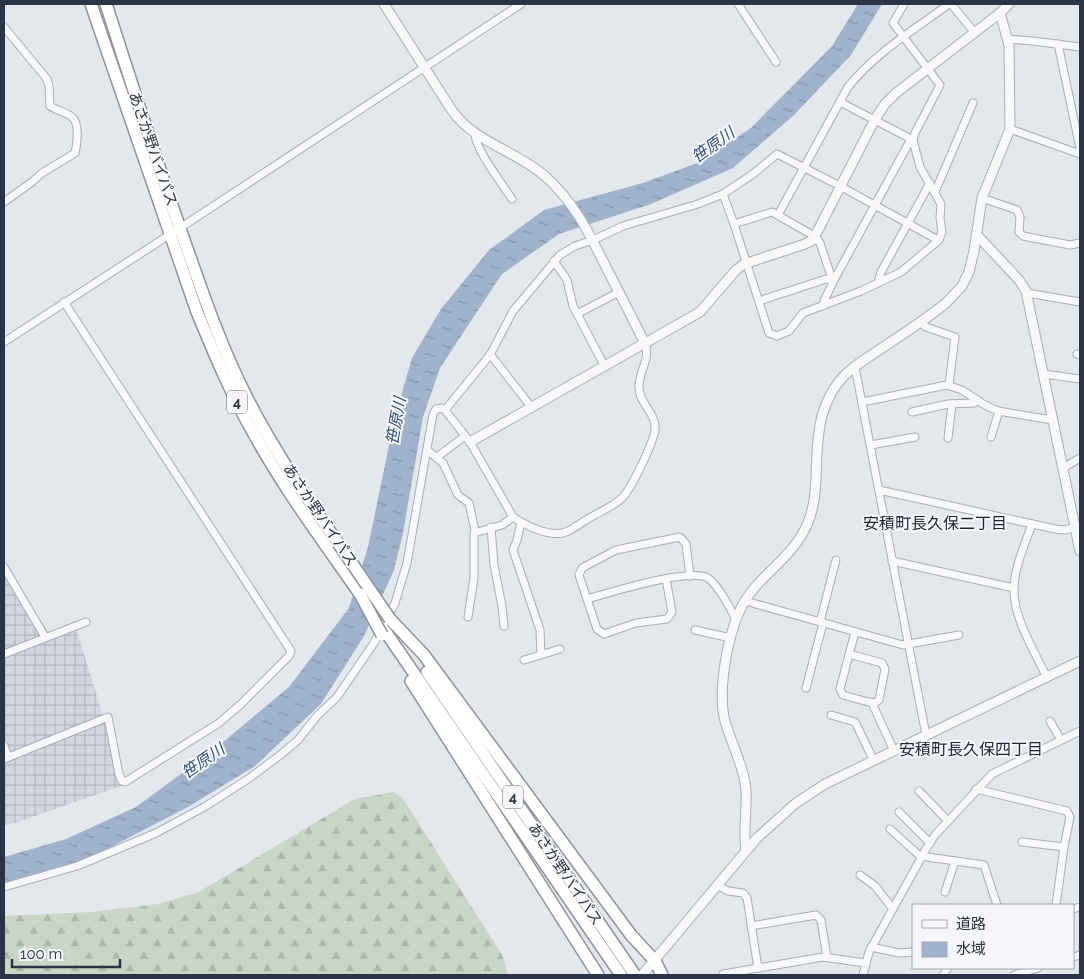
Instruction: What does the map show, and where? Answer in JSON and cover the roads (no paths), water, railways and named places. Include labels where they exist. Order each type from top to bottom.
[{"type":"highway","name":"あさか野バイパス","points":[[91,4],[175,231],[246,396],[294,480],[640,974]]},
{"type":"highway","name":"あさか野バイパス","points":[[106,4],[175,231],[197,312],[236,400],[281,478],[360,594],[383,633],[621,975]]},
{"type":"highway","points":[[390,619],[424,655],[631,935],[655,961],[662,975]]},
{"type":"highway","points":[[383,633],[598,975]]},
{"type":"street","points":[[4,887],[77,866],[156,833],[206,806],[248,779],[298,740],[317,716],[337,697],[374,643],[395,603],[407,563],[433,414],[439,408],[445,410],[467,439],[513,517],[546,532],[564,532],[622,498],[636,478],[655,430],[654,420],[640,395],[638,386],[648,351],[593,240],[570,202],[546,177],[525,161],[475,134],[454,114],[384,4]]},
{"type":"street","points":[[4,342],[521,4]]},
{"type":"street","points":[[738,4],[776,62]]},
{"type":"street","points":[[823,306],[833,279],[912,140],[940,86],[940,83],[893,23],[904,4]]},
{"type":"street","points":[[778,215],[848,87],[860,72],[950,4],[975,33]]},
{"type":"street","points":[[437,457],[467,439],[532,408],[700,312],[736,270],[746,263],[806,244],[813,240],[874,121],[885,104],[896,93],[975,33],[1009,4]]},
{"type":"street","points":[[746,850],[744,830],[747,809],[745,784],[723,706],[722,690],[730,638],[745,602],[754,589],[790,552],[806,527],[814,504],[818,432],[823,414],[838,383],[855,367],[947,302],[962,286],[971,266],[982,198],[1010,129],[1008,39],[1000,13]]},
{"type":"street","points":[[4,27],[46,79],[49,86],[50,106],[72,117],[76,128],[75,153],[42,173],[4,202]]},
{"type":"street","points":[[1008,39],[1080,47]]},
{"type":"street","points":[[1058,44],[1077,117],[1080,148]]},
{"type":"street","points":[[723,194],[770,332],[777,336],[789,331],[804,313],[901,272],[938,240],[942,232],[941,206],[920,167],[912,140],[840,102]]},
{"type":"street","points":[[935,192],[973,103]]},
{"type":"street","points":[[1010,129],[1080,154]]},
{"type":"street","points":[[475,134],[475,138],[488,162],[512,200]]},
{"type":"street","points":[[445,410],[490,354],[513,311],[532,291],[554,261],[569,249],[623,226],[698,204],[723,194],[777,154],[938,240]]},
{"type":"street","points":[[878,283],[882,272],[930,183]]},
{"type":"street","points":[[982,198],[1017,210],[1020,217],[1019,232],[1023,236],[1070,245],[1080,243]]},
{"type":"street","points":[[734,224],[769,212],[814,235],[820,243],[833,279]]},
{"type":"street","points":[[976,234],[1019,280],[1027,294],[1063,468],[1078,527],[1080,551]]},
{"type":"street","points":[[554,261],[567,280],[577,314],[604,367]]},
{"type":"street","points":[[759,301],[826,279],[833,279]]},
{"type":"street","points":[[577,314],[619,292]]},
{"type":"street","points":[[1027,294],[1080,302]]},
{"type":"street","points":[[4,746],[6,758],[108,717],[119,774],[122,781],[125,782],[219,723],[289,656],[291,651],[64,302]]},
{"type":"street","points":[[920,322],[926,327],[955,337],[949,385]]},
{"type":"street","points":[[490,354],[532,408]]},
{"type":"street","points":[[855,367],[926,735]]},
{"type":"street","points":[[1044,374],[1080,379]]},
{"type":"street","points":[[862,402],[949,385],[962,390],[999,411],[1053,420]]},
{"type":"street","points":[[912,412],[952,404],[974,403],[978,400]]},
{"type":"street","points":[[948,438],[952,404]]},
{"type":"street","points":[[991,437],[999,411]]},
{"type":"street","points":[[871,445],[915,437]]},
{"type":"street","points":[[427,450],[444,465],[458,495],[469,504],[475,531],[473,534],[474,578],[468,617]]},
{"type":"street","points":[[1063,468],[1080,458]]},
{"type":"street","points":[[879,490],[1055,530],[1078,527]]},
{"type":"street","points":[[475,531],[502,525],[513,517]]},
{"type":"street","points":[[521,522],[513,550],[540,630],[541,655]]},
{"type":"street","points":[[1032,524],[1014,588],[1018,615],[1047,678]]},
{"type":"street","points":[[491,527],[494,565],[504,626]]},
{"type":"street","points":[[666,579],[672,612],[665,619],[636,624],[604,634],[597,629],[579,575],[581,570],[616,550],[635,545],[682,538],[686,544],[690,576]]},
{"type":"street","points":[[806,688],[836,560]]},
{"type":"street","points":[[892,561],[1014,588]]},
{"type":"street","points":[[4,567],[45,637]]},
{"type":"street","points":[[587,599],[666,579],[701,576],[710,579],[736,620]]},
{"type":"street","points":[[745,602],[903,645],[959,635]]},
{"type":"street","points":[[4,654],[86,622]]},
{"type":"street","points":[[695,630],[730,638]]},
{"type":"street","points":[[849,654],[882,663],[885,669],[879,700],[875,703],[843,695],[840,689],[849,654],[855,632]]},
{"type":"street","points":[[524,660],[560,649]]},
{"type":"street","points":[[640,974],[655,961],[746,850],[770,825],[801,799],[825,784],[1080,661]]},
{"type":"street","points":[[870,702],[894,751]]},
{"type":"street","points":[[831,715],[856,722],[874,761]]},
{"type":"street","points":[[1050,721],[1061,740]]},
{"type":"street","points":[[863,975],[871,947],[921,857],[930,843],[976,789],[987,777],[997,771],[1080,731]]},
{"type":"street","points":[[976,789],[1066,811],[1070,816],[1056,904]]},
{"type":"street","points":[[919,791],[948,821]]},
{"type":"street","points":[[899,812],[930,843]]},
{"type":"street","points":[[890,829],[921,857],[984,865],[997,904]]},
{"type":"street","points":[[1022,842],[1064,847]]},
{"type":"street","points":[[945,892],[955,861]]},
{"type":"street","points":[[860,875],[875,886],[893,909]]},
{"type":"street","points":[[717,885],[728,891],[744,894],[748,900],[758,968]]},
{"type":"street","points":[[752,926],[816,915],[821,920],[827,957]]},
{"type":"street","points":[[871,947],[899,953],[912,952]]},
{"type":"street","points":[[724,975],[827,957],[865,963]]},
{"type":"street","points":[[1017,973],[1034,969]]},
{"type":"water","name":"笹原川","points":[[858,4],[882,4],[851,55],[794,115],[733,168],[651,204],[559,234],[502,274],[440,368],[423,417],[403,533],[394,570],[364,636],[321,704],[255,766],[188,807],[80,863],[4,887],[4,857],[66,839],[136,807],[216,748],[289,687],[349,608],[368,547],[395,417],[412,358],[441,309],[489,250],[544,210],[643,183],[700,162],[751,128],[832,46]]},
{"type":"district","name":"安積町長久保二丁目","points":[[935,523]]},
{"type":"district","name":"安積町長久保四丁目","points":[[971,749]]}]
